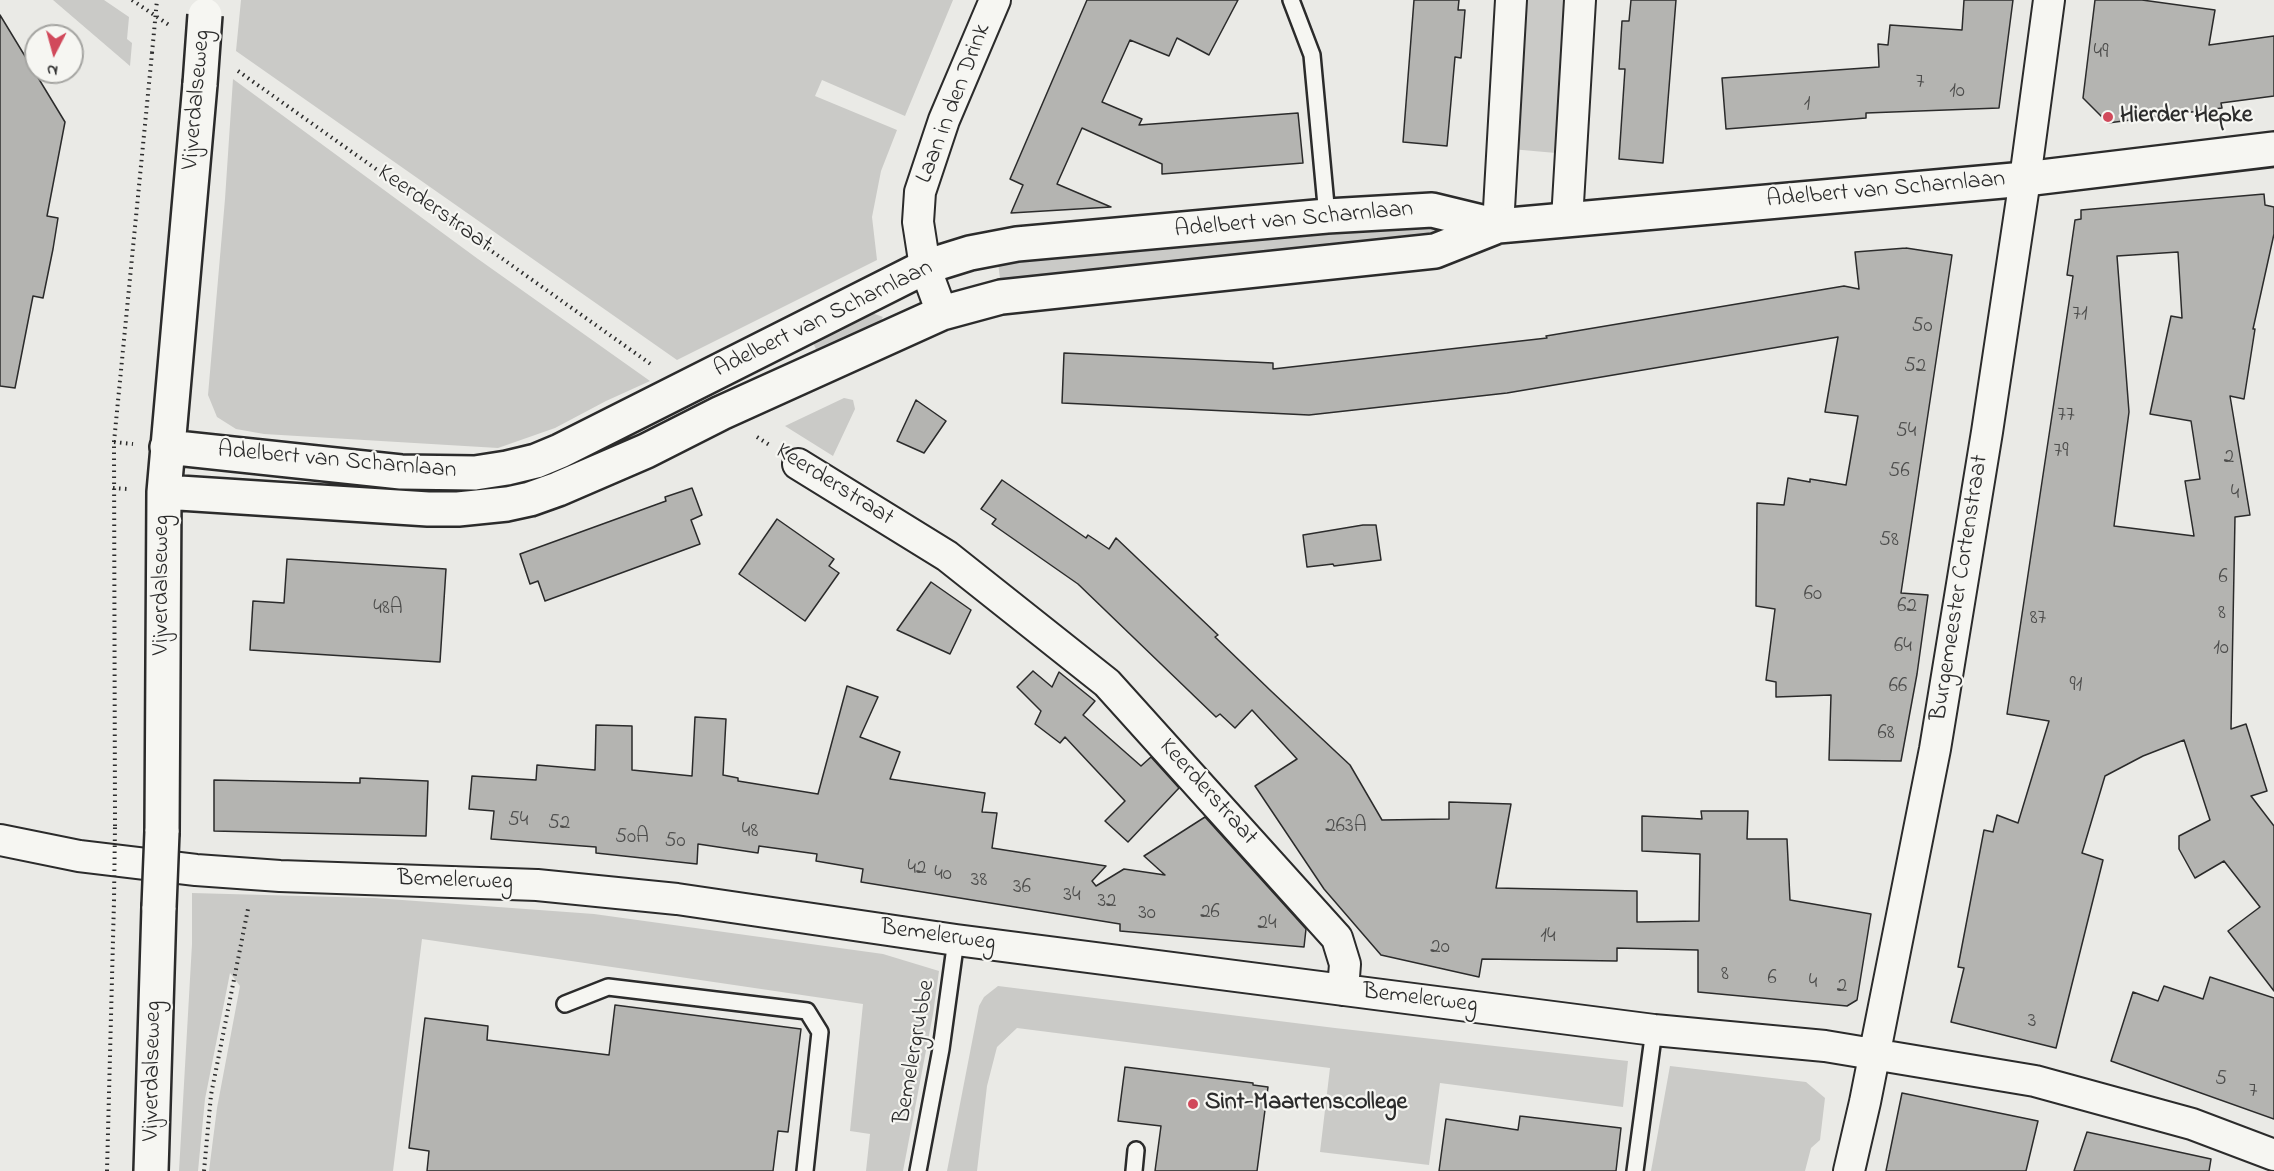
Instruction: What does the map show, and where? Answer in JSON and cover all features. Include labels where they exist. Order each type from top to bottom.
[{"type":"street","name":"Laan in den Drink","points":[[942,313],[925,267],[918,222],[920,192],[944,120],[995,0]]},
{"type":"street","points":[[1498,226],[1511,0]]},
{"type":"street","points":[[1566,220],[1580,0]]},
{"type":"street","name":"Burgemeester Cortenstraat","points":[[1849,1171],[1875,1053],[1935,749],[1987,432],[2049,0]]},
{"type":"street","name":"Vijverdalseweg","points":[[151,1171],[162,832],[164,492],[206,8]]},
{"type":"street","name":"Adelbert van Scharnlaan","points":[[164,492],[428,509],[458,509],[507,504],[558,489],[942,313],[980,302],[1028,293],[1435,251],[1498,226],[2025,179],[2274,149]]},
{"type":"street","name":"Adelbert van Scharnlaan","points":[[167,447],[401,472],[475,473],[507,468],[560,451],[925,267],[970,253],[1017,244],[1326,216],[1432,210],[1498,226]]},
{"type":"street","name":"Keerderstraat","points":[[798,464],[947,556],[1107,683],[1337,938],[1345,964],[1343,990]]},
{"type":"street","name":"Bemelerweg","points":[[0,840],[78,856],[173,868],[251,874],[537,885],[677,899],[956,940],[1654,1030],[1825,1046],[2035,1081],[2193,1124],[2274,1155]]},
{"type":"lane","points":[[1291,0],[1312,55],[1326,216]]},
{"type":"lane","name":"Bemelergrubbe","points":[[918,1171],[941,1049],[956,940]]},
{"type":"lane","points":[[565,1004],[608,987],[807,1011],[820,1032],[805,1171]]},
{"type":"lane","points":[[1635,1171],[1654,1030]]},
{"type":"lane","points":[[1134,1171],[1136,1150]]},
{"type":"path","points":[[107,1171],[115,826],[114,442],[157,0]]},
{"type":"path","name":"Keerderstraat","points":[[232,67],[685,388]]},
{"type":"path","name":"Keerderstraat","points":[[721,413],[798,464]]},
{"type":"path","points":[[204,1171],[211,1095],[248,906],[251,874]]},
{"type":"shaded area","points":[[53,0],[104,0],[129,17],[127,39],[132,43],[130,66],[84,27],[84,24],[81,24]]},
{"type":"shaded area","points":[[241,0],[953,0],[905,116],[822,80],[815,96],[897,130],[881,171],[872,217],[877,260],[677,360],[236,51]]},
{"type":"shaded area","points":[[1522,0],[1564,0],[1556,153],[1511,149]]},
{"type":"shaded area","points":[[233,79],[478,259],[650,381],[555,428],[498,448],[264,434],[236,429],[217,417],[208,395]]},
{"type":"shaded area","points":[[1472,221],[1474,235],[1001,286],[998,263]]},
{"type":"shaded area","points":[[872,313],[883,317],[877,327],[819,355],[813,343]]},
{"type":"shaded area","points":[[844,398],[853,400],[855,409],[833,456],[785,426]]},
{"type":"shaded area","points":[[192,893],[375,898],[594,914],[883,954],[939,971],[903,1171],[866,1171],[870,1134],[850,1131],[863,1004],[422,939],[393,1171],[209,1171],[217,1108],[240,986],[230,973],[205,1099],[198,1171],[179,1171],[192,944]]},
{"type":"shaded area","points":[[998,986],[1335,1028],[1628,1061],[1623,1107],[1440,1083],[1429,1165],[1320,1152],[1330,1068],[1017,1028],[997,1047],[987,1086],[977,1171],[947,1171],[979,1006],[984,997]]},
{"type":"shaded area","points":[[1670,1066],[1806,1082],[1825,1098],[1820,1140],[1811,1148],[1805,1171],[1651,1171]]},
{"type":"building","points":[[1087,0],[1238,0],[1209,55],[1177,38],[1169,56],[1130,40],[1102,102],[1142,119],[1139,125],[1298,113],[1303,163],[1162,174],[1162,164],[1082,128],[1057,184],[1111,207],[1011,213],[1023,185],[1010,179]]},
{"type":"building","points":[[1414,0],[1459,0],[1458,10],[1465,10],[1461,58],[1455,57],[1447,146],[1403,142]]},
{"type":"building","points":[[1631,0],[1676,0],[1663,163],[1619,159],[1625,69],[1619,69],[1622,21],[1629,21]]},
{"type":"building","points":[[1964,0],[2013,0],[1999,108],[1866,113],[1866,118],[1726,129],[1722,78],[1879,67],[1878,44],[1888,45],[1890,25],[1962,30]]},
{"type":"building","points":[[2095,0],[2142,0],[2215,10],[2209,45],[2274,36],[2274,96],[2221,103],[2222,108],[2108,123],[2083,98]]},
{"type":"building","points":[[0,15],[24,55],[24,84],[42,84],[65,122],[47,216],[58,218],[43,298],[33,296],[15,388],[0,386]]},
{"type":"building","points":[[2264,194],[2265,205],[2274,207],[2274,234],[2253,329],[2255,329],[2244,399],[2230,396],[2250,515],[2235,517],[2231,729],[2246,724],[2267,791],[2251,796],[2274,826],[2274,991],[2228,931],[2260,907],[2224,861],[2195,878],[2179,849],[2179,836],[2210,820],[2184,740],[2143,756],[2105,776],[2082,853],[2103,860],[2056,1048],[1951,1022],[1964,968],[1958,967],[1984,830],[1993,832],[1997,815],[2018,823],[2049,721],[2007,714],[2073,276],[2067,275],[2075,220],[2081,219],[2081,210]],"holes":[[[2178,252],[2182,318],[2171,316],[2150,414],[2191,421],[2200,479],[2185,481],[2194,536],[2114,526],[2129,412],[2117,256]]]},
{"type":"building","points":[[1906,248],[1952,255],[1901,593],[1928,595],[1917,674],[1901,761],[1829,760],[1831,695],[1776,697],[1776,682],[1766,680],[1775,609],[1756,606],[1757,503],[1784,505],[1788,478],[1846,485],[1858,416],[1825,412],[1838,337],[1507,393],[1309,415],[1062,403],[1064,353],[1273,363],[1273,369],[1547,338],[1546,336],[1844,286],[1859,289],[1855,252]]},
{"type":"building","points":[[916,400],[946,421],[924,453],[897,441]]},
{"type":"building","points":[[1002,480],[1086,538],[1088,535],[1109,549],[1116,538],[1218,635],[1215,637],[1350,765],[1382,820],[1449,819],[1449,802],[1511,804],[1496,888],[1637,891],[1637,922],[1699,921],[1700,854],[1642,851],[1642,816],[1702,819],[1701,811],[1748,811],[1747,839],[1787,839],[1790,900],[1871,914],[1857,1000],[1847,1006],[1698,992],[1698,950],[1617,948],[1617,961],[1482,959],[1479,977],[1381,955],[1324,889],[1255,786],[1297,759],[1252,710],[1235,728],[1220,714],[1216,717],[1078,584],[992,524],[996,519],[981,509]]},
{"type":"building","points":[[692,488],[702,515],[691,520],[700,544],[545,601],[538,581],[530,584],[520,554],[666,501],[665,497]]},
{"type":"building","points":[[777,519],[834,559],[829,566],[839,573],[805,621],[739,574]]},
{"type":"building","points":[[1376,525],[1381,560],[1307,567],[1303,535]]},
{"type":"building","points":[[287,559],[446,569],[440,662],[250,650],[253,601],[284,603]]},
{"type":"building","points":[[931,582],[971,610],[950,654],[897,630]]},
{"type":"building","points":[[1033,671],[1052,687],[1059,672],[1095,701],[1083,715],[1141,766],[1151,757],[1179,788],[1128,842],[1105,821],[1125,801],[1065,737],[1060,743],[1035,724],[1041,711],[1017,687]]},
{"type":"building","points":[[847,686],[878,697],[860,737],[900,752],[890,779],[985,793],[982,812],[997,813],[992,848],[1106,866],[1092,881],[1096,886],[1124,869],[1165,875],[1144,856],[1205,817],[1306,929],[1304,947],[1120,931],[1120,924],[861,882],[863,869],[816,861],[817,854],[759,846],[758,853],[698,844],[697,864],[596,853],[596,847],[491,839],[494,811],[469,809],[472,776],[536,780],[537,765],[595,770],[596,725],[632,726],[632,770],[692,776],[695,717],[726,719],[723,775],[738,778],[738,781],[818,794]]},
{"type":"building","points":[[360,778],[428,781],[426,836],[214,831],[214,780],[360,783]]},
{"type":"building","points":[[2210,977],[2274,998],[2274,1119],[2111,1061],[2133,992],[2158,1001],[2164,986],[2203,999]]},
{"type":"building","points":[[615,1005],[801,1029],[788,1132],[778,1131],[773,1171],[427,1171],[429,1151],[409,1148],[425,1018],[488,1026],[487,1040],[609,1055]]},
{"type":"building","name":"Sint-Maartenscollege","points":[[1125,1067],[1253,1083],[1253,1085],[1268,1087],[1257,1171],[1155,1171],[1161,1126],[1118,1121]]},
{"type":"building","points":[[1902,1093],[2038,1121],[2026,1171],[1886,1171]]},
{"type":"building","name":"Sint-Maartenscollege","points":[[1520,1116],[1621,1128],[1616,1171],[1439,1171],[1446,1119],[1518,1130]]},
{"type":"building","points":[[2087,1132],[2211,1159],[2209,1171],[2074,1171]]},
{"type":"place","name":"Hierder Hepke","points":[[2108,117]]},
{"type":"place","name":"Sint-Maartenscollege","points":[[1193,1104]]}]
